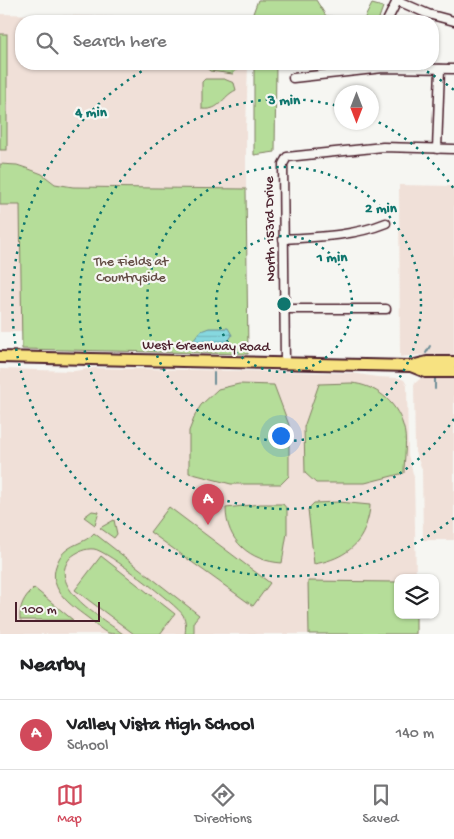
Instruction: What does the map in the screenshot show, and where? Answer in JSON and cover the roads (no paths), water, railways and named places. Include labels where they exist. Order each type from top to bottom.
[{"type":"main road","name":"West Greenway Road","points":[[0,357],[411,366],[427,362],[454,362]]},
{"type":"main road","name":"West Greenway Road","points":[[411,366],[426,372],[454,372]]},
{"type":"street","points":[[390,15],[396,0],[432,15]]},
{"type":"street","points":[[439,17],[454,21]]},
{"type":"street","points":[[454,69],[440,69],[438,149],[454,149]]},
{"type":"street","points":[[293,78],[353,70]]},
{"type":"street","name":"North 153rd Drive","points":[[285,363],[283,164],[287,158],[383,147],[438,149]]},
{"type":"street","points":[[283,239],[325,237],[375,228],[386,223]]},
{"type":"street","points":[[284,309],[386,308]]},
{"type":"water","points":[[209,328],[228,328],[232,335],[224,345],[193,345],[193,341],[201,331]]},
{"type":"waterway","points":[[426,353],[430,346]]},
{"type":"waterway","points":[[214,373],[214,384]]},
{"type":"waterway","points":[[435,378],[435,389]]},
{"type":"place","name":"Valley Vista High School","points":[[208,525]]},
{"type":"park label","name":"The Fields at Countryside","points":[[131,270]]}]
